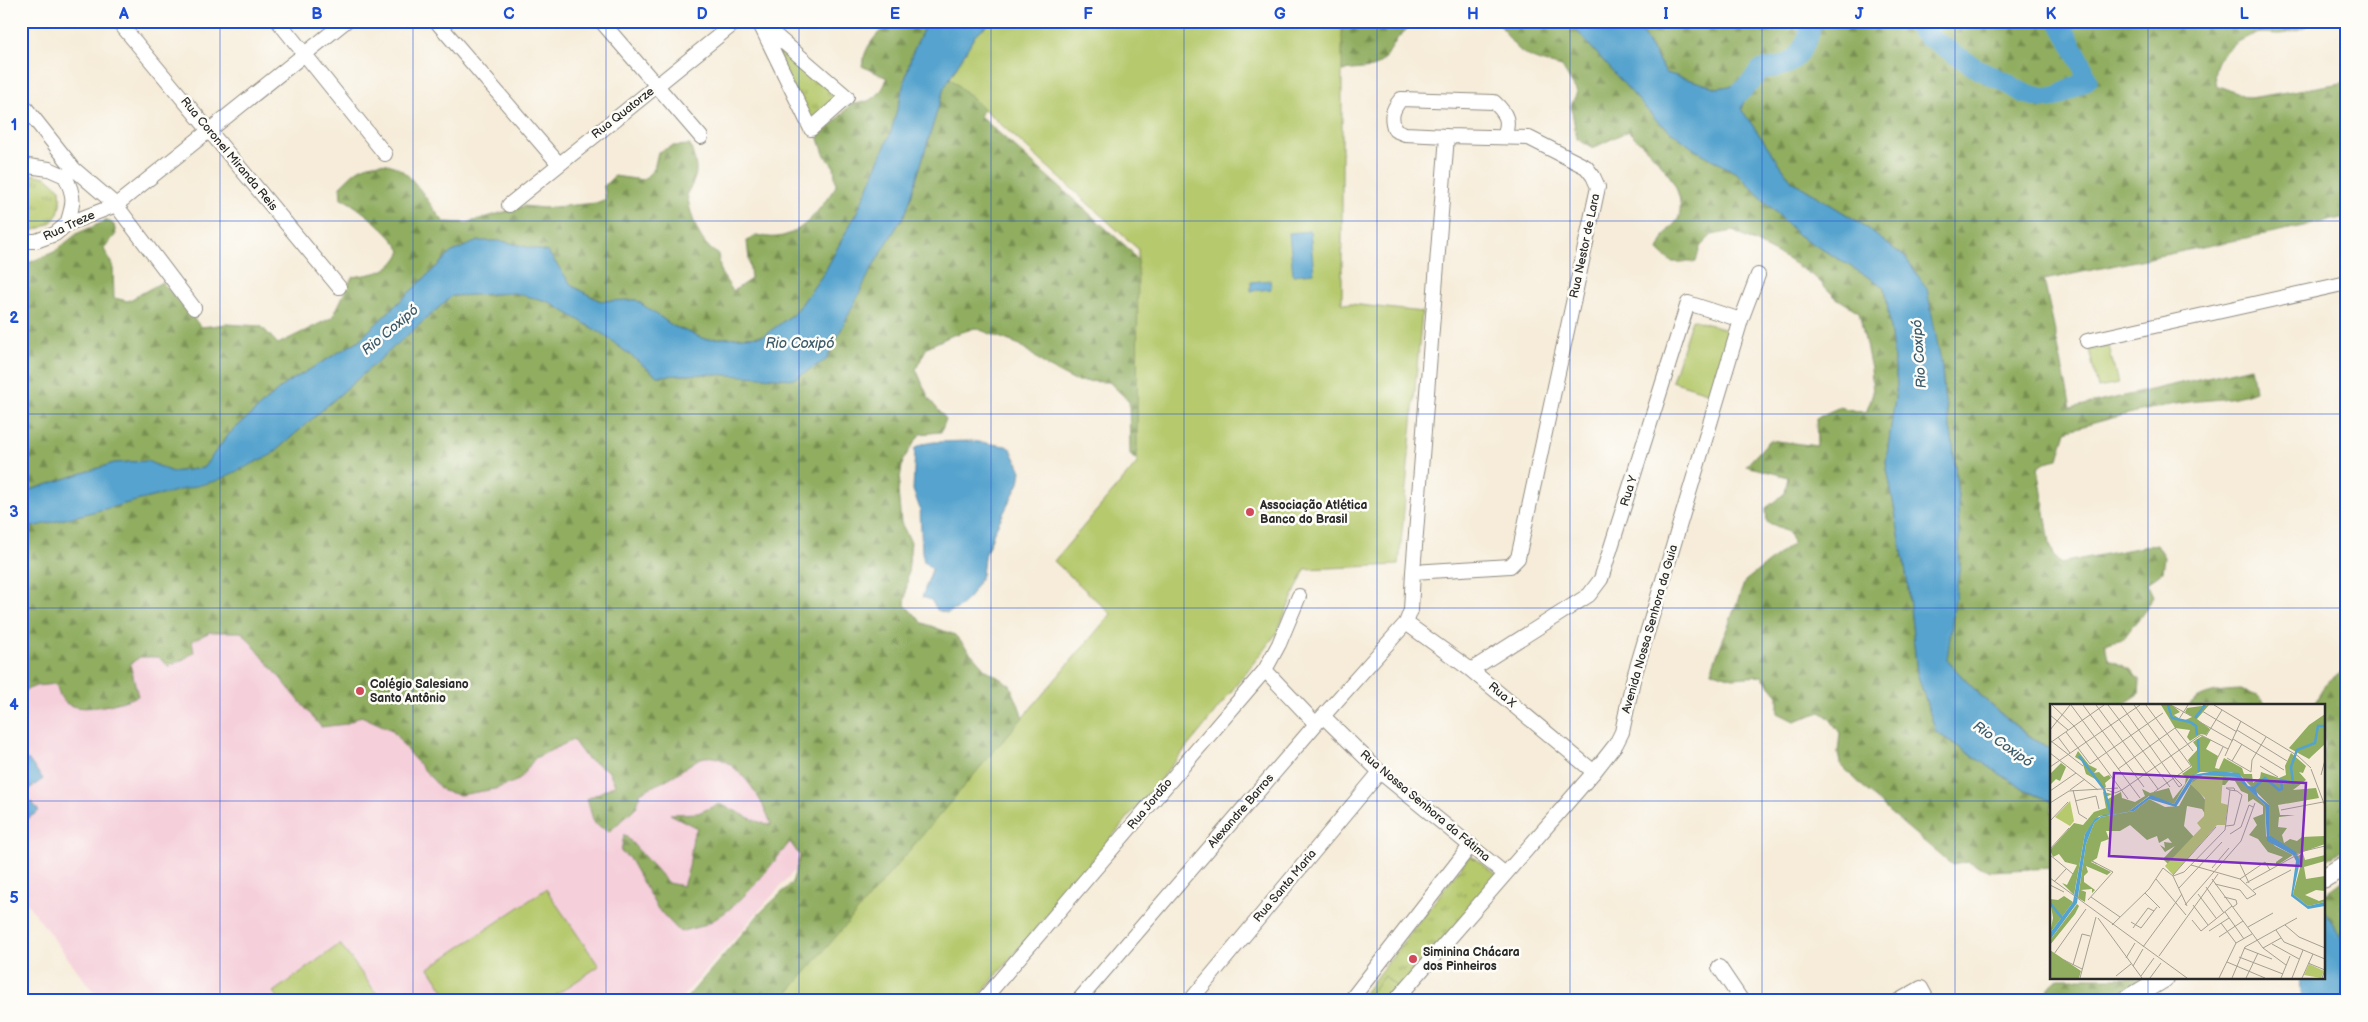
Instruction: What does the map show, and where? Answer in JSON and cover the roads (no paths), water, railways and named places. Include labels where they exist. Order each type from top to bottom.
[{"type":"street","name":"Rua Coronel Miranda Reis","points":[[118,21],[339,287]]},
{"type":"street","points":[[278,21],[385,154]]},
{"type":"street","name":"Rua Treze","points":[[21,241],[36,241],[55,234],[67,224],[116,205],[346,21]]},
{"type":"street","points":[[436,21],[559,164]]},
{"type":"street","points":[[601,21],[701,137]]},
{"type":"street","name":"Rua Quatorze","points":[[509,205],[737,21]]},
{"type":"street","points":[[759,21],[847,97],[811,129],[794,93],[759,21]]},
{"type":"street","name":"Rua Nestor de Lara","points":[[1413,572],[1510,566],[1518,558],[1598,187],[1586,167],[1529,138],[1405,134],[1395,130],[1391,119],[1393,108],[1401,99],[1494,102],[1506,117],[1508,125],[1504,137]]},
{"type":"street","points":[[21,102],[70,173],[116,205],[194,308]]},
{"type":"street","points":[[1406,623],[1411,610],[1447,136]]},
{"type":"street","points":[[21,165],[70,173]]},
{"type":"street","points":[[67,224],[72,209],[74,192],[70,173]]},
{"type":"street","name":"Avenida Nossa Senhora da Guia","points":[[1395,1001],[1594,772],[1616,744],[1622,732],[1633,680],[1741,320],[1758,275]]},
{"type":"street","points":[[2087,341],[2347,283]]},
{"type":"street","name":"Rua Y","points":[[1471,670],[1589,595],[1601,579],[1688,303],[1741,320]]},
{"type":"street","name":"Rua Jordão","points":[[982,1001],[1265,670],[1279,644],[1299,596]]},
{"type":"street","name":"Rua X","points":[[1406,623],[1471,670],[1594,772]]},
{"type":"street","name":"Alexandre Barros","points":[[1078,1001],[1406,623]]},
{"type":"street","name":"Rua Nossa Senhora da Fátima","points":[[1265,670],[1320,721],[1505,874]]},
{"type":"street","name":"Rua Santa Maria","points":[[1190,1001],[1380,772]]},
{"type":"street","points":[[1350,1001],[1471,845]]},
{"type":"street","points":[[2326,877],[2347,864]]},
{"type":"street","points":[[1719,967],[1742,1001]]},
{"type":"street","points":[[2126,1001],[2161,980]]},
{"type":"street","points":[[1898,1001],[1920,988],[1928,1001]]},
{"type":"water","name":"Rio Coxipó","points":[[927,21],[992,21],[976,34],[944,88],[907,210],[873,266],[826,360],[794,379],[709,374],[657,376],[604,335],[547,301],[514,293],[452,296],[271,455],[216,481],[21,530],[21,493],[114,463],[147,461],[172,472],[203,468],[229,434],[285,384],[358,341],[452,252],[478,241],[502,241],[548,252],[572,286],[600,301],[636,300],[673,326],[705,339],[763,336],[795,313],[824,273],[860,206],[891,132],[912,54]]},
{"type":"water","name":"Rio Coxipó","points":[[1568,21],[1635,21],[1666,73],[1718,88],[1751,82],[1741,109],[1792,181],[1857,221],[1906,258],[1927,289],[1942,367],[1944,395],[1953,444],[1958,498],[1960,564],[1947,660],[1996,710],[2050,749],[2050,800],[2026,791],[1936,732],[1917,673],[1907,579],[1886,462],[1897,384],[1885,287],[1798,235],[1738,174],[1694,149],[1656,120]]},
{"type":"water","points":[[1310,231],[1314,273],[1293,275],[1289,233]]},
{"type":"water","points":[[1270,280],[1271,289],[1251,291],[1251,282]]},
{"type":"water","points":[[972,441],[1006,446],[1011,449],[1021,471],[1019,483],[995,530],[984,558],[982,575],[970,597],[957,609],[947,613],[937,610],[931,600],[922,597],[932,569],[924,562],[920,509],[913,490],[915,448],[922,444],[934,442]]},
{"type":"water","points":[[28,759],[43,779],[21,795],[21,764]]},
{"type":"water","points":[[32,802],[39,811],[23,822],[21,810]]},
{"type":"water","points":[[2326,912],[2347,948],[2347,1001],[2302,1001],[2300,980],[2326,980]]},
{"type":"waterway","points":[[1730,101],[1751,82],[1760,70],[1781,66],[1792,61],[1801,51],[1812,21]]},
{"type":"waterway","points":[[1918,21],[1919,28],[1929,37],[1976,68],[2023,93],[2042,98],[2056,97],[2087,80],[2082,64],[2059,21]]},
{"type":"place","name":"Associação Atlética Banco do Brasil","points":[[1250,512]]},
{"type":"place","name":"Colégio Salesiano Santo Antônio","points":[[360,691]]},
{"type":"place","name":"Siminina Chácara dos Pinheiros","points":[[1413,959]]}]
